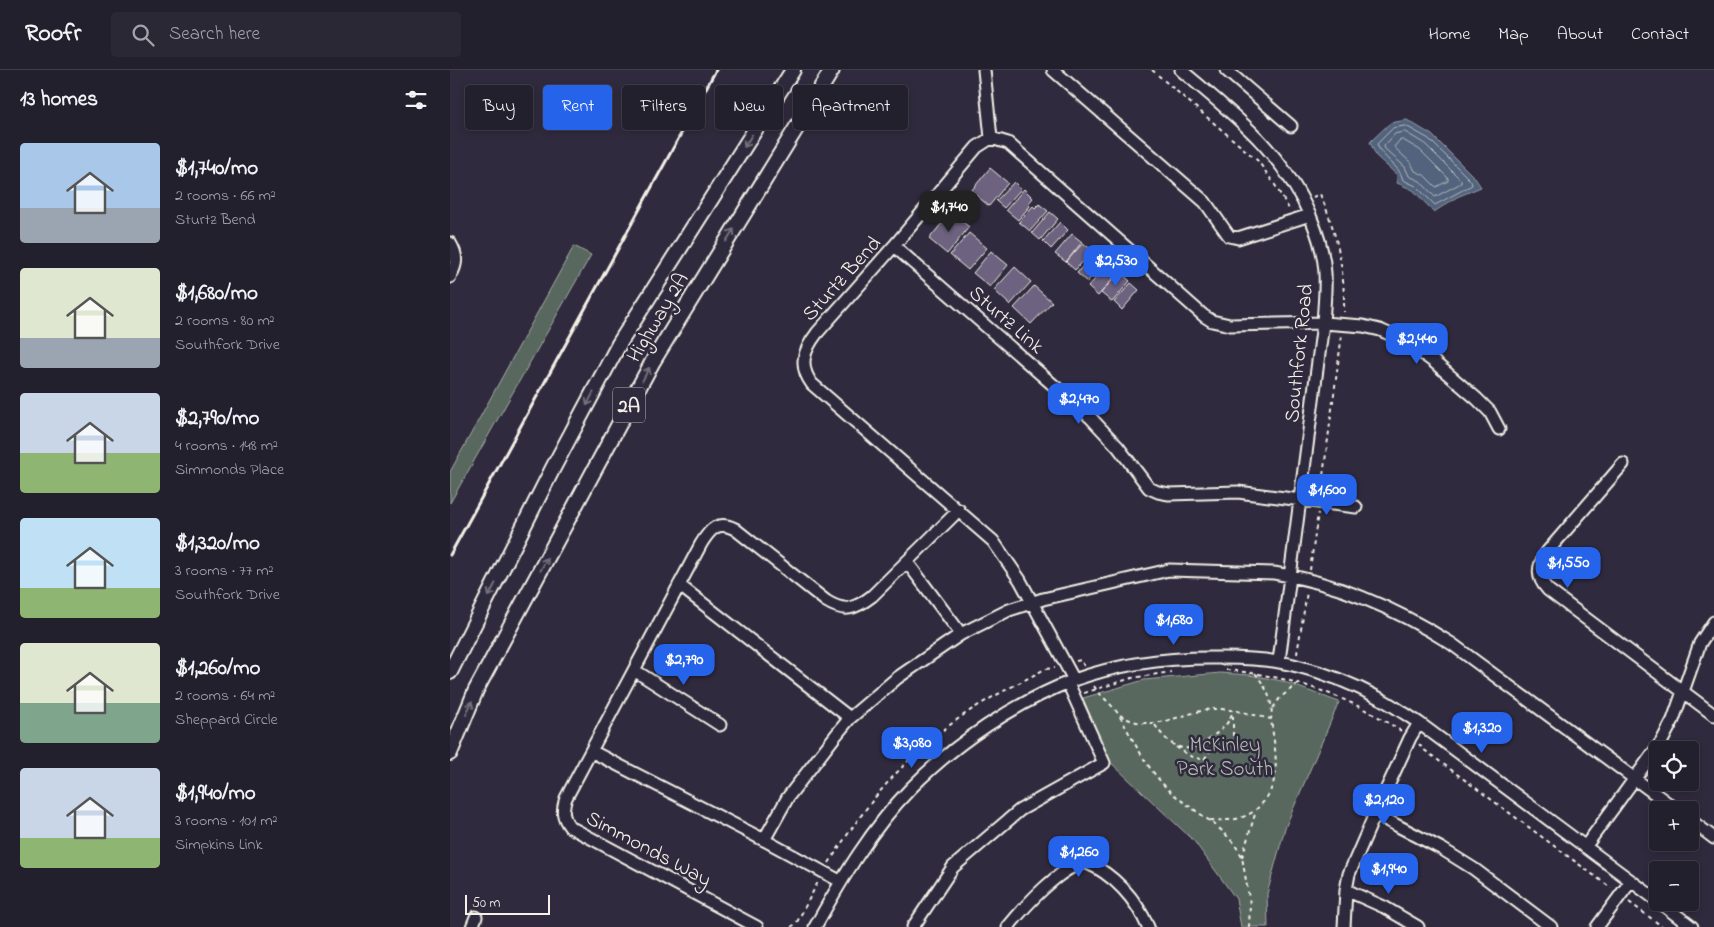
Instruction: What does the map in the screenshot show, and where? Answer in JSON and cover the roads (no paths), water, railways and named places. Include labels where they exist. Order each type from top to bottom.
[{"type":"main road","name":"Highway 2A","points":[[450,672],[553,468],[619,344],[793,70]]},
{"type":"main road","name":"Highway 2A","points":[[450,753],[476,690],[653,361],[832,70]]},
{"type":"street","points":[[984,70],[990,138],[1008,143],[1197,310],[1212,321],[1230,325],[1324,323],[1363,326],[1380,330],[1405,341],[1434,362],[1490,412],[1499,429]]},
{"type":"street","points":[[1053,70],[1205,202],[1229,236],[1238,238],[1310,216]]},
{"type":"street","name":"Southfork Road","points":[[1181,70],[1250,130],[1272,152],[1292,180],[1310,216],[1319,243],[1325,274],[1324,323],[1279,661]]},
{"type":"street","points":[[1226,70],[1292,126]]},
{"type":"street","name":"Sturtz Bend","points":[[914,927],[954,867],[967,855],[1020,810],[1104,763],[1075,697],[1071,681],[1032,602],[1016,573],[998,547],[959,510],[812,384],[805,374],[803,364],[809,343],[817,333],[894,246],[977,147],[990,138]]},
{"type":"street","points":[[450,243],[457,257],[456,265],[450,277]]},
{"type":"street","name":"Sturtz Link","points":[[894,246],[1090,417],[1118,447],[1149,488],[1168,494],[1238,492],[1356,507]]},
{"type":"street","points":[[1622,464],[1541,560],[1539,576],[1548,590],[1714,715]]},
{"type":"street","name":"Simmonds Way","points":[[757,927],[570,827],[563,814],[563,806],[706,534],[713,528],[727,525],[735,528],[826,601],[841,609],[850,609],[865,602],[959,510]]},
{"type":"street","points":[[907,562],[961,634]]},
{"type":"street","points":[[764,840],[788,797],[850,718],[896,678],[961,634],[1009,610],[1032,602],[1170,570],[1274,573],[1354,593],[1387,607],[1452,644],[1664,801]]},
{"type":"street","points":[[679,585],[850,718]]},
{"type":"street","points":[[1585,847],[1662,741],[1673,720],[1700,643],[1714,622]]},
{"type":"street","points":[[815,927],[840,881],[889,812],[912,787],[960,744],[985,727],[1045,693],[1071,681],[1111,669],[1169,659],[1236,658],[1279,661],[1351,684],[1382,699],[1419,723],[1649,895]]},
{"type":"street","points":[[634,670],[720,725]]},
{"type":"street","points":[[1344,927],[1346,890],[1354,861],[1410,738],[1419,723]]},
{"type":"street","points":[[591,752],[840,881]]},
{"type":"street","points":[[1375,814],[1442,849],[1474,869],[1551,927]]},
{"type":"street","points":[[1699,827],[1714,838]]},
{"type":"street","points":[[1008,927],[1065,870],[1085,862],[1104,872],[1129,894],[1142,912],[1148,927]]},
{"type":"street","points":[[1598,927],[1631,881]]},
{"type":"street","points":[[1346,890],[1384,907],[1418,927]]},
{"type":"street","points":[[1670,911],[1692,927]]},
{"type":"water","points":[[1407,120],[1432,135],[1475,178],[1481,187],[1457,197],[1434,212],[1413,190],[1397,183],[1397,175],[1376,156],[1370,142],[1390,123]]},
{"type":"railway","points":[[450,555],[716,70]]},
{"type":"park label","name":"McKinley Park South","points":[[1225,756]]}]
